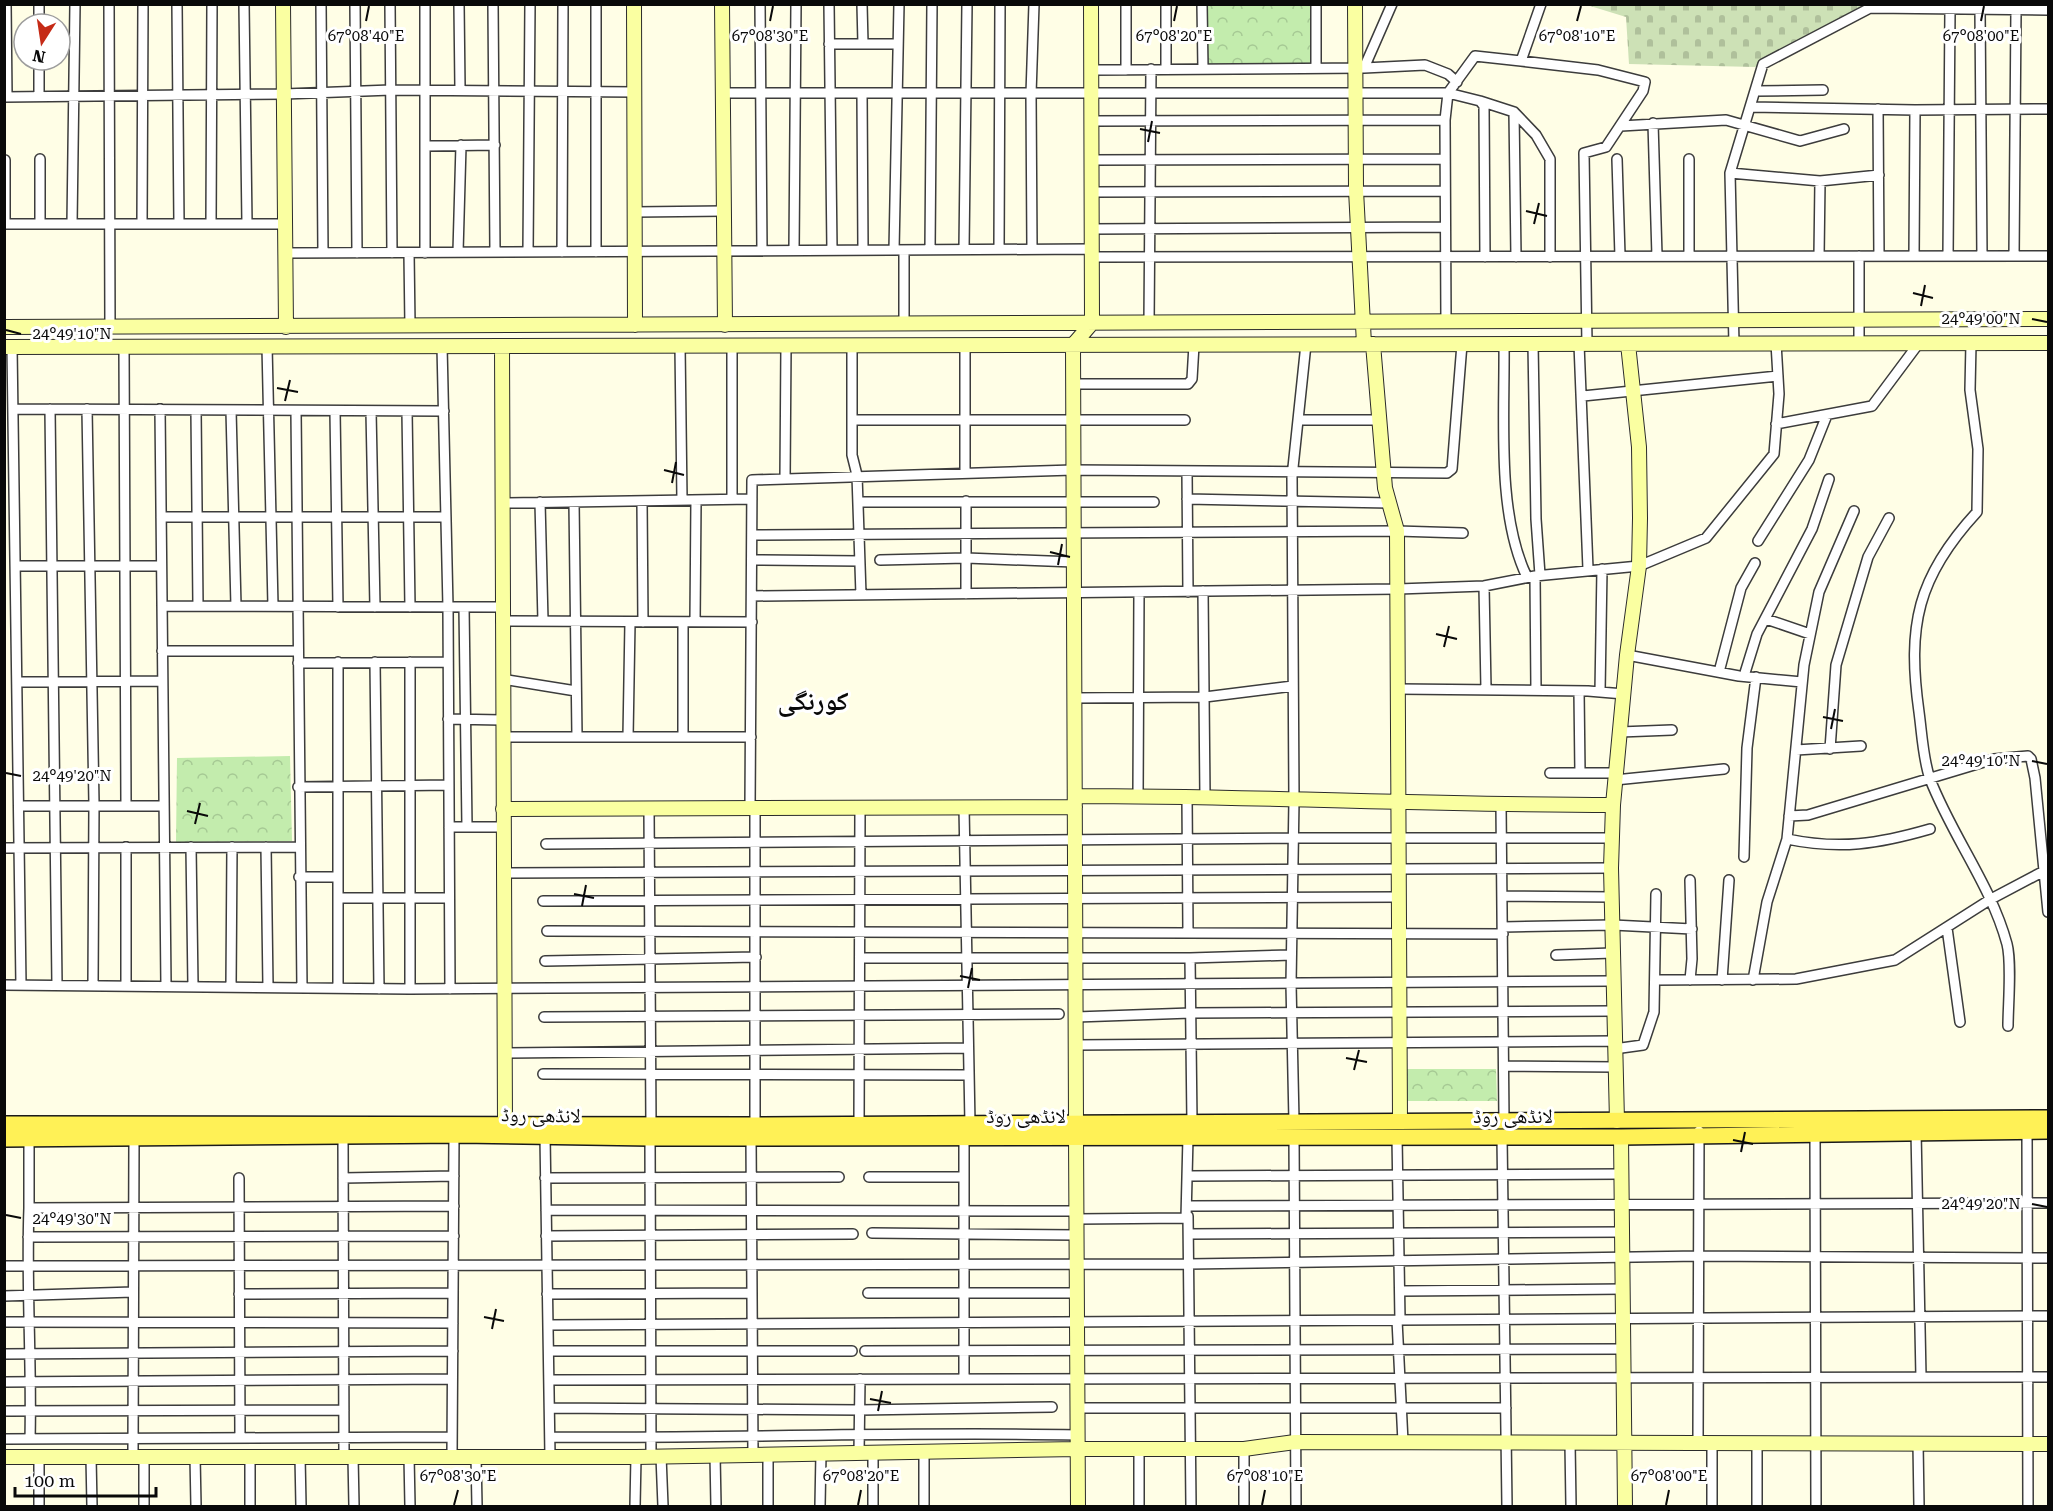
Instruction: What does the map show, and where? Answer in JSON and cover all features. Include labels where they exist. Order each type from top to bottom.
[{"type":"main road","name":"لانڈھی روڈ","points":[[1294,1129],[1400,1120],[2049,1118]]},
{"type":"main road","name":"لانڈھی روڈ","points":[[4,1124],[505,1124],[650,1131]]},
{"type":"main road","name":"لانڈھی روڈ","points":[[753,1131],[859,1125],[967,1130]]},
{"type":"main road","name":"لانڈھی روڈ","points":[[4,1139],[545,1136],[650,1131],[1294,1129],[1397,1137],[1621,1137],[1815,1132],[2049,1131]]},
{"type":"street","points":[[6,4],[6,97],[246,95],[356,90],[635,92]]},
{"type":"street","points":[[72,224],[75,4]]},
{"type":"street","points":[[109,4],[110,328]]},
{"type":"street","points":[[142,4],[142,224]]},
{"type":"street","points":[[177,4],[179,224]]},
{"type":"street","points":[[211,224],[212,4]]},
{"type":"street","points":[[244,4],[247,224]]},
{"type":"street","points":[[283,4],[286,327]]},
{"type":"street","points":[[321,4],[323,253]]},
{"type":"street","points":[[355,4],[357,253]]},
{"type":"street","points":[[390,4],[392,253]]},
{"type":"street","points":[[425,4],[425,253]]},
{"type":"street","points":[[459,4],[460,90]]},
{"type":"street","points":[[493,4],[495,252]]},
{"type":"street","points":[[528,252],[530,4]]},
{"type":"street","points":[[562,252],[563,4]]},
{"type":"street","points":[[596,4],[596,252]]},
{"type":"street","points":[[634,4],[635,325]]},
{"type":"street","points":[[722,4],[725,325]]},
{"type":"street","points":[[760,4],[762,250]]},
{"type":"street","points":[[794,250],[796,4]]},
{"type":"street","points":[[829,4],[832,250]]},
{"type":"street","points":[[862,4],[863,44]]},
{"type":"street","points":[[899,4],[899,250],[904,324]]},
{"type":"street","points":[[930,250],[932,4]]},
{"type":"street","points":[[964,249],[967,4]]},
{"type":"street","points":[[999,249],[1000,4]]},
{"type":"street","points":[[1032,249],[1031,94],[1034,4]]},
{"type":"street","points":[[1078,1506],[1073,345],[1092,323],[1091,4]]},
{"type":"street","points":[[1126,4],[1126,70]]},
{"type":"street","points":[[1166,4],[1166,69]]},
{"type":"street","points":[[1202,4],[1203,69]]},
{"type":"street","points":[[1316,4],[1316,68]]},
{"type":"street","points":[[1355,4],[1359,68],[1354,94],[1354,120],[1363,322],[1369,344],[1381,420],[1390,503],[1397,531],[1400,1120]]},
{"type":"street","points":[[1359,68],[1392,4]]},
{"type":"street","points":[[1521,60],[1541,4]]},
{"type":"street","points":[[1734,344],[1730,173],[1763,64],[1870,8],[1882,6],[1950,10],[2049,10]]},
{"type":"street","points":[[1948,256],[1950,10]]},
{"type":"street","points":[[1980,10],[1983,109],[1982,256]]},
{"type":"street","points":[[2014,256],[2016,10]]},
{"type":"street","points":[[829,44],[898,44]]},
{"type":"street","points":[[1446,322],[1445,120],[1448,93],[1475,56],[1598,70],[1641,80],[1646,87],[1606,147],[1584,153],[1587,321],[1583,344],[1583,396],[1588,569]]},
{"type":"street","points":[[1091,70],[1359,68],[1425,65],[1448,74],[1457,82]]},
{"type":"street","points":[[1149,323],[1151,69]]},
{"type":"street","points":[[39,72],[39,96]]},
{"type":"street","points":[[1755,91],[1823,90]]},
{"type":"street","points":[[722,93],[1150,95],[1448,93],[1514,112],[1536,135],[1550,159],[1550,257]]},
{"type":"street","points":[[862,93],[863,250]]},
{"type":"street","points":[[1480,101],[1484,106],[1485,257]]},
{"type":"street","points":[[1750,107],[1878,110],[2049,109]]},
{"type":"street","points":[[1878,110],[1879,256]]},
{"type":"street","points":[[1914,256],[1915,110]]},
{"type":"street","points":[[1514,112],[1516,257]]},
{"type":"street","points":[[1091,122],[1445,120]]},
{"type":"street","points":[[1621,126],[1726,120],[1800,141],[1844,129]]},
{"type":"street","points":[[1653,123],[1657,256]]},
{"type":"street","points":[[458,252],[460,145]]},
{"type":"street","points":[[426,146],[495,145]]},
{"type":"street","points":[[40,159],[40,224]]},
{"type":"street","points":[[1091,160],[1445,159]]},
{"type":"street","points":[[1617,159],[1620,256]]},
{"type":"street","points":[[1689,159],[1689,256]]},
{"type":"street","points":[[5,160],[5,224],[285,224]]},
{"type":"street","points":[[1730,173],[1820,182],[1879,175]]},
{"type":"street","points":[[1820,182],[1820,256]]},
{"type":"street","points":[[1091,192],[1445,191]]},
{"type":"street","points":[[635,212],[724,211]]},
{"type":"street","points":[[1092,229],[1445,227]]},
{"type":"street","points":[[285,254],[1032,249],[1150,257],[2049,256]]},
{"type":"street","points":[[409,253],[410,326]]},
{"type":"street","points":[[1859,256],[1859,343]]},
{"type":"street","points":[[4,327],[2049,319]]},
{"type":"street","points":[[1776,424],[1872,406],[1919,343]]},
{"type":"street","points":[[1971,343],[1970,390],[1978,448],[1977,512],[1952,539],[1934,568],[1916,618],[1913,666],[1930,778],[1991,899],[2008,946],[2008,1026]]},
{"type":"street","points":[[21,985],[15,409],[8,347],[2049,343]]},
{"type":"street","points":[[1296,1506],[1291,984],[1294,800],[1292,471],[1306,344]]},
{"type":"street","points":[[753,1454],[751,1178],[756,1074],[756,901],[751,737],[752,480],[1073,470],[1451,472],[1462,344]]},
{"type":"street","points":[[1504,344],[1508,501],[1516,555],[1534,576]]},
{"type":"street","points":[[1533,344],[1536,690]]},
{"type":"street","points":[[1617,1121],[1612,981],[1613,805],[1627,655],[1639,566],[1639,447],[1628,344]]},
{"type":"street","points":[[752,596],[1398,589],[1484,586],[1534,576],[1588,569],[1639,566],[1706,538],[1774,454],[1778,376],[1776,344]]},
{"type":"street","points":[[785,479],[786,345]]},
{"type":"street","points":[[852,345],[852,455],[857,475],[861,595]]},
{"type":"street","points":[[965,345],[965,473]]},
{"type":"street","points":[[1073,384],[1188,384],[1192,379],[1194,345]]},
{"type":"street","points":[[267,346],[273,606]]},
{"type":"street","points":[[442,346],[448,607],[450,989]]},
{"type":"street","points":[[502,346],[501,621],[505,1124]]},
{"type":"street","points":[[680,346],[682,500]]},
{"type":"street","points":[[732,346],[732,499]]},
{"type":"street","points":[[124,347],[126,804]]},
{"type":"street","points":[[1583,396],[1632,392],[1708,381],[1778,376]]},
{"type":"street","points":[[15,409],[444,411]]},
{"type":"street","points":[[50,409],[57,985]]},
{"type":"street","points":[[87,409],[90,680],[94,804],[93,985]]},
{"type":"street","points":[[160,409],[166,986]]},
{"type":"street","points":[[196,410],[198,606]]},
{"type":"street","points":[[231,410],[236,606]]},
{"type":"street","points":[[296,411],[298,847],[302,988]]},
{"type":"street","points":[[335,411],[338,607]]},
{"type":"street","points":[[371,411],[375,607]]},
{"type":"street","points":[[407,411],[410,607]]},
{"type":"street","points":[[1758,541],[1809,460],[1827,415]]},
{"type":"street","points":[[852,420],[1185,420]]},
{"type":"street","points":[[1298,420],[1381,420]]},
{"type":"street","points":[[1187,471],[1188,592]]},
{"type":"street","points":[[1744,676],[1750,652],[1812,529],[1829,479]]},
{"type":"street","points":[[501,503],[752,499]]},
{"type":"street","points":[[1187,499],[1292,499],[1390,503]]},
{"type":"street","points":[[695,622],[696,500]]},
{"type":"street","points":[[642,501],[643,622]]},
{"type":"street","points":[[966,501],[966,594]]},
{"type":"street","points":[[540,502],[543,621]]},
{"type":"street","points":[[574,502],[577,737]]},
{"type":"street","points":[[858,502],[1154,502]]},
{"type":"street","points":[[1753,980],[1767,902],[1787,839],[1802,682],[1819,592],[1854,511]]},
{"type":"street","points":[[161,517],[373,515],[446,517]]},
{"type":"street","points":[[1830,749],[1832,686],[1836,665],[1868,557],[1889,518]]},
{"type":"street","points":[[752,535],[1292,531],[1463,533]]},
{"type":"street","points":[[880,560],[966,558],[1074,562]]},
{"type":"street","points":[[752,560],[860,561]]},
{"type":"street","points":[[1719,672],[1741,588],[1755,563]]},
{"type":"street","points":[[17,566],[88,564],[161,566]]},
{"type":"street","points":[[1600,692],[1602,569]]},
{"type":"street","points":[[1484,586],[1486,689]]},
{"type":"street","points":[[1203,591],[1205,797]]},
{"type":"street","points":[[1138,796],[1139,592]]},
{"type":"street","points":[[162,606],[501,607]]},
{"type":"street","points":[[464,607],[467,827]]},
{"type":"street","points":[[1766,619],[1810,634]]},
{"type":"street","points":[[501,621],[752,622]]},
{"type":"street","points":[[628,737],[630,622]]},
{"type":"street","points":[[683,622],[683,737]]},
{"type":"street","points":[[162,651],[298,651]]},
{"type":"street","points":[[1627,655],[1744,676],[1802,682]]},
{"type":"street","points":[[338,662],[338,988]]},
{"type":"street","points":[[375,662],[379,989]]},
{"type":"street","points":[[410,662],[412,898],[410,989]]},
{"type":"street","points":[[298,663],[448,662]]},
{"type":"street","points":[[1743,857],[1748,748],[1756,677]]},
{"type":"street","points":[[502,679],[576,691]]},
{"type":"street","points":[[19,682],[162,681]]},
{"type":"street","points":[[1074,698],[1205,697],[1293,686]]},
{"type":"street","points":[[1398,689],[1579,690],[1624,694]]},
{"type":"street","points":[[1579,690],[1580,773]]},
{"type":"street","points":[[448,719],[502,720]]},
{"type":"street","points":[[1620,732],[1672,730]]},
{"type":"street","points":[[502,737],[751,737]]},
{"type":"street","points":[[1796,750],[1861,746]]},
{"type":"street","points":[[1789,816],[1808,815],[1994,759],[2028,756],[2035,778],[2049,912]]},
{"type":"street","points":[[1550,773],[1616,776],[1724,769]]},
{"type":"street","points":[[298,787],[339,784],[448,785]]},
{"type":"street","points":[[503,809],[964,807],[1138,796],[1501,805],[1613,805]]},
{"type":"street","points":[[1187,796],[1188,933]]},
{"type":"street","points":[[20,806],[94,804],[164,806]]},
{"type":"street","points":[[1501,805],[1504,1121]]},
{"type":"street","points":[[964,807],[969,1075],[964,1178],[964,1378]]},
{"type":"street","points":[[859,1125],[861,1073],[860,808]]},
{"type":"street","points":[[649,810],[651,1438],[663,1506]]},
{"type":"street","points":[[449,827],[503,827]]},
{"type":"street","points":[[1787,839],[1817,845],[1867,845],[1930,829]]},
{"type":"street","points":[[546,844],[1612,838]]},
{"type":"street","points":[[126,847],[126,986]]},
{"type":"street","points":[[192,847],[194,987]]},
{"type":"street","points":[[231,987],[232,847]]},
{"type":"street","points":[[266,847],[268,987]]},
{"type":"street","points":[[4,848],[298,847]]},
{"type":"street","points":[[504,873],[1611,868]]},
{"type":"street","points":[[1656,980],[1796,980],[1895,960],[1991,899],[2044,871]]},
{"type":"street","points":[[299,877],[338,877]]},
{"type":"street","points":[[1690,880],[1692,929],[1690,980]]},
{"type":"street","points":[[1722,980],[1729,880]]},
{"type":"street","points":[[1076,1045],[1504,1042],[1642,1045],[1654,1012],[1656,894]]},
{"type":"street","points":[[1502,896],[1612,897]]},
{"type":"street","points":[[543,901],[1398,897]]},
{"type":"street","points":[[338,898],[449,898]]},
{"type":"street","points":[[547,931],[1398,933],[1613,925],[1692,929]]},
{"type":"street","points":[[1947,928],[1960,1023]]},
{"type":"street","points":[[1556,955],[1612,952]]},
{"type":"street","points":[[860,958],[1190,958],[1291,955]]},
{"type":"street","points":[[545,961],[756,957]]},
{"type":"street","points":[[1190,958],[1188,1211],[1191,1506]]},
{"type":"street","points":[[4,985],[450,989],[1612,981]]},
{"type":"street","points":[[1076,1017],[1191,1013],[1399,1014],[1613,1011]]},
{"type":"street","points":[[544,1017],[1059,1014]]},
{"type":"street","points":[[505,1053],[968,1048]]},
{"type":"street","points":[[1505,1066],[1615,1067]]},
{"type":"street","points":[[543,1074],[969,1075]]},
{"type":"street","points":[[1699,1120],[1698,1377],[1712,1506]]},
{"type":"street","points":[[1916,1131],[1921,1377]]},
{"type":"street","points":[[2027,1131],[2028,1506]]},
{"type":"street","points":[[1815,1132],[1816,1506]]},
{"type":"street","points":[[452,1456],[454,1135]]},
{"type":"street","points":[[343,1136],[344,1437],[349,1456],[354,1506]]},
{"type":"street","points":[[545,1136],[550,1456]]},
{"type":"street","points":[[1397,1137],[1400,1292],[1398,1349],[1403,1442]]},
{"type":"street","points":[[1502,1137],[1507,1506]]},
{"type":"street","points":[[1621,1137],[1625,1506]]},
{"type":"street","points":[[28,1138],[27,1266],[31,1381],[30,1439]]},
{"type":"street","points":[[134,1138],[133,1438],[139,1456],[144,1506]]},
{"type":"street","points":[[1189,1176],[1622,1174]]},
{"type":"street","points":[[344,1178],[454,1176]]},
{"type":"street","points":[[545,1178],[838,1177]]},
{"type":"street","points":[[869,1177],[964,1178]]},
{"type":"street","points":[[239,1178],[240,1438]]},
{"type":"street","points":[[1188,1211],[1294,1205],[2049,1203]]},
{"type":"street","points":[[29,1209],[454,1206]]},
{"type":"street","points":[[546,1210],[964,1211],[1184,1219],[1188,1211]]},
{"type":"street","points":[[1189,1234],[1623,1232]]},
{"type":"street","points":[[872,1233],[1077,1235]]},
{"type":"street","points":[[546,1236],[853,1234]]},
{"type":"street","points":[[28,1237],[454,1236]]},
{"type":"street","points":[[4,1266],[964,1265],[1399,1262],[1699,1256],[2049,1257]]},
{"type":"street","points":[[1400,1292],[1624,1289]]},
{"type":"street","points":[[4,1296],[134,1292]]},
{"type":"street","points":[[239,1294],[453,1293]]},
{"type":"street","points":[[548,1294],[752,1293]]},
{"type":"street","points":[[868,1293],[1077,1293]]},
{"type":"street","points":[[548,1325],[2049,1316]]},
{"type":"street","points":[[4,1322],[453,1323]]},
{"type":"street","points":[[865,1350],[1624,1349]]},
{"type":"street","points":[[4,1354],[453,1351]]},
{"type":"street","points":[[549,1351],[852,1351]]},
{"type":"street","points":[[549,1380],[2049,1377]]},
{"type":"street","points":[[4,1382],[452,1379]]},
{"type":"street","points":[[860,1379],[860,1434],[866,1452],[873,1506]]},
{"type":"street","points":[[550,1408],[860,1410],[1052,1407]]},
{"type":"street","points":[[1077,1408],[1506,1407]]},
{"type":"street","points":[[4,1411],[344,1410]]},
{"type":"street","points":[[550,1437],[651,1438],[753,1434],[860,1434],[1078,1442],[1139,1449],[1244,1449],[1295,1442],[2049,1444]]},
{"type":"street","points":[[4,1439],[452,1437]]},
{"type":"street","points":[[4,1457],[636,1457],[924,1451],[1078,1442]]},
{"type":"street","points":[[1570,1443],[1571,1506]]},
{"type":"street","points":[[1757,1443],[1757,1506]]},
{"type":"street","points":[[1918,1443],[1919,1506]]},
{"type":"street","points":[[1139,1449],[1139,1506]]},
{"type":"street","points":[[1244,1449],[1244,1506]]},
{"type":"street","points":[[924,1451],[924,1506]]},
{"type":"street","points":[[820,1506],[821,1453]]},
{"type":"street","points":[[768,1454],[768,1506]]},
{"type":"street","points":[[715,1455],[716,1506]]},
{"type":"street","points":[[195,1456],[196,1506]]},
{"type":"street","points":[[250,1456],[250,1506]]},
{"type":"street","points":[[300,1456],[301,1506]]},
{"type":"street","points":[[409,1456],[410,1506]]},
{"type":"street","points":[[477,1456],[477,1506]]},
{"type":"street","points":[[39,1457],[39,1506]]},
{"type":"street","points":[[91,1457],[92,1506]]},
{"type":"street","points":[[635,1506],[636,1457]]},
{"type":"green space","points":[[1202,5],[1316,5],[1316,68],[1203,69]]},
{"type":"green space","points":[[1587,5],[1869,5],[1755,67],[1629,64],[1626,17]]},
{"type":"green space","points":[[290,756],[292,841],[176,842],[177,758]]},
{"type":"green space","points":[[1403,1069],[1496,1069],[1497,1101],[1403,1101]]},
{"type":"district","name":"کورنگی","points":[[813,701]]}]
